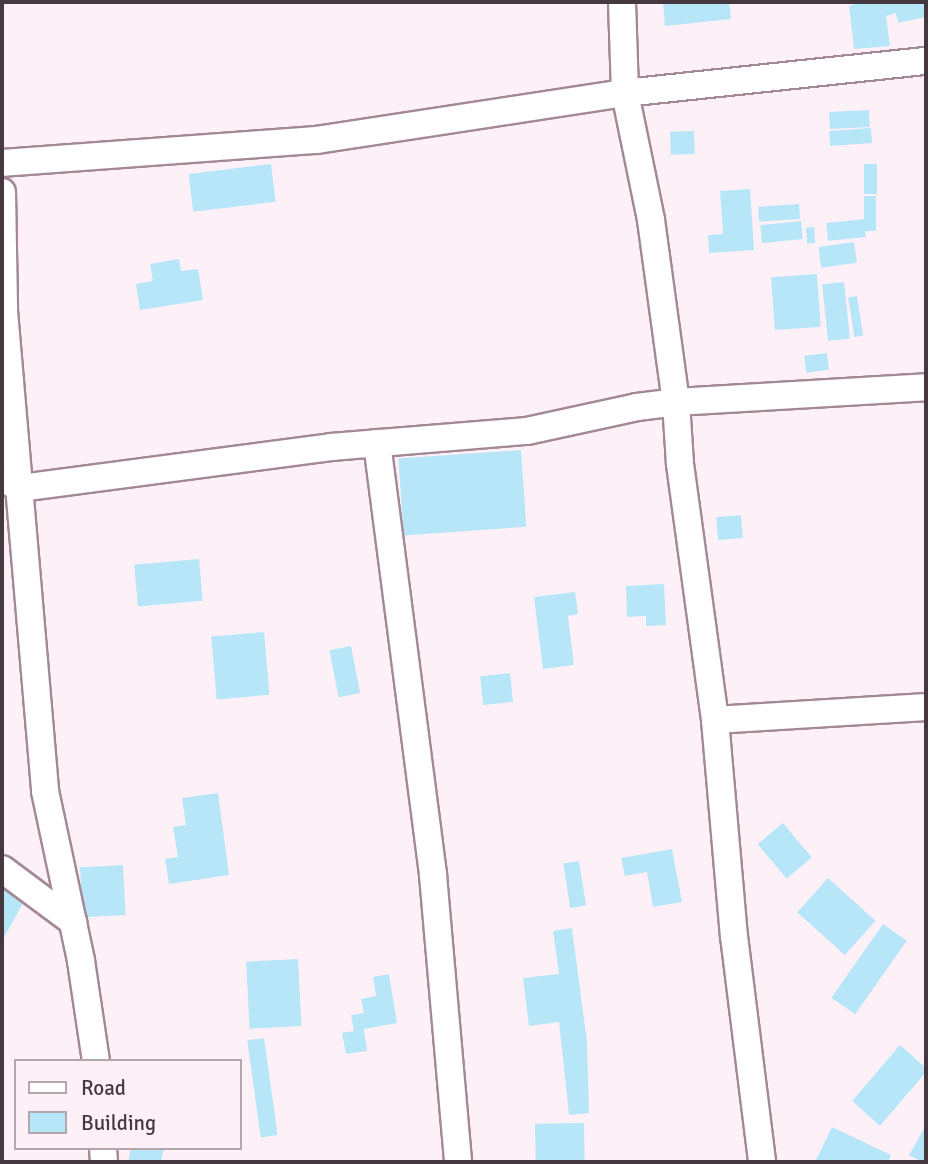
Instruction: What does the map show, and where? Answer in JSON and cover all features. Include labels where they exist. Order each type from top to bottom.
[{"type":"street","points":[[622,2],[625,93],[651,220],[676,402],[680,464],[715,720],[734,936],[762,1162]]},
{"type":"street","points":[[2,163],[317,140],[625,93],[926,61]]},
{"type":"street","points":[[2,192],[11,483],[45,791],[74,922],[96,1059]]},
{"type":"street","points":[[11,483],[377,443],[527,431],[637,407],[676,402],[926,387]]},
{"type":"street","points":[[377,443],[433,875],[458,1162]]},
{"type":"street","points":[[715,720],[926,707]]},
{"type":"street","points":[[2,869],[74,922]]},
{"type":"building","points":[[663,2],[729,2],[731,19],[665,26]]},
{"type":"building","points":[[862,2],[926,2],[926,17],[898,23],[896,13],[886,16],[890,46],[854,49],[849,6]]},
{"type":"building","points":[[869,110],[870,127],[830,129],[829,112]]},
{"type":"building","points":[[871,128],[872,143],[830,146],[829,131]]},
{"type":"building","points":[[694,131],[695,154],[671,155],[670,132]]},
{"type":"building","points":[[271,164],[276,202],[193,212],[189,174]]},
{"type":"building","points":[[864,164],[877,164],[877,194],[864,194]]},
{"type":"building","points":[[750,189],[754,250],[709,253],[708,235],[723,234],[720,191]]},
{"type":"building","points":[[864,196],[876,196],[876,231],[864,231]]},
{"type":"building","points":[[799,204],[800,219],[759,222],[758,207]]},
{"type":"building","points":[[864,219],[866,237],[828,241],[826,223]]},
{"type":"building","points":[[801,221],[803,239],[762,243],[760,225]]},
{"type":"building","points":[[814,227],[815,243],[807,244],[806,228]]},
{"type":"building","points":[[854,242],[857,263],[821,268],[818,247]]},
{"type":"building","points":[[179,259],[181,271],[198,269],[203,300],[140,310],[136,284],[153,281],[150,264]]},
{"type":"building","points":[[817,274],[821,327],[775,330],[771,277]]},
{"type":"building","points":[[844,282],[850,339],[828,341],[822,284]]},
{"type":"building","points":[[857,296],[863,336],[854,337],[848,297]]},
{"type":"building","points":[[827,353],[829,370],[806,373],[804,356]]},
{"type":"building","points":[[521,450],[526,527],[404,535],[398,459]]},
{"type":"building","points":[[741,515],[743,538],[718,540],[716,517]]},
{"type":"building","points":[[199,559],[203,601],[138,607],[134,565]]},
{"type":"building","points":[[664,584],[666,625],[646,626],[646,616],[627,617],[626,586]]},
{"type":"building","points":[[575,592],[578,614],[568,616],[574,665],[543,669],[534,597]]},
{"type":"building","points":[[264,632],[269,695],[217,699],[211,637]]},
{"type":"building","points":[[351,646],[360,693],[339,697],[329,650]]},
{"type":"building","points":[[510,673],[513,702],[483,705],[480,676]]},
{"type":"building","points":[[218,793],[229,875],[169,884],[165,859],[178,857],[173,827],[186,825],[182,798]]},
{"type":"building","points":[[783,823],[812,857],[787,879],[758,844]]},
{"type":"building","points":[[672,849],[682,902],[653,907],[647,872],[625,876],[621,858]]},
{"type":"building","points":[[579,861],[586,905],[570,908],[563,864]]},
{"type":"building","points":[[123,865],[126,915],[83,917],[80,867]]},
{"type":"building","points":[[828,878],[876,921],[845,955],[797,912]]},
{"type":"building","points":[[2,885],[26,898],[2,941]]},
{"type":"building","points":[[883,924],[907,941],[855,1014],[831,998]]},
{"type":"building","points":[[572,928],[587,1042],[589,1113],[569,1115],[559,1022],[529,1026],[523,978],[559,974],[553,931]]},
{"type":"building","points":[[298,959],[302,1026],[250,1029],[246,962]]},
{"type":"building","points":[[389,974],[397,1023],[364,1029],[367,1051],[346,1054],[342,1033],[354,1031],[351,1015],[364,1013],[361,999],[376,996],[373,977]]},
{"type":"building","points":[[264,1038],[278,1135],[261,1137],[247,1040]]},
{"type":"building","points":[[900,1045],[926,1068],[926,1072],[880,1126],[852,1101]]},
{"type":"building","points":[[584,1123],[585,1162],[536,1162],[535,1124]]},
{"type":"building","points":[[926,1125],[926,1162],[922,1162],[909,1155]]},
{"type":"building","points":[[832,1127],[891,1155],[888,1162],[815,1162]]},
{"type":"building","points":[[131,1150],[164,1150],[161,1162],[128,1162]]}]
